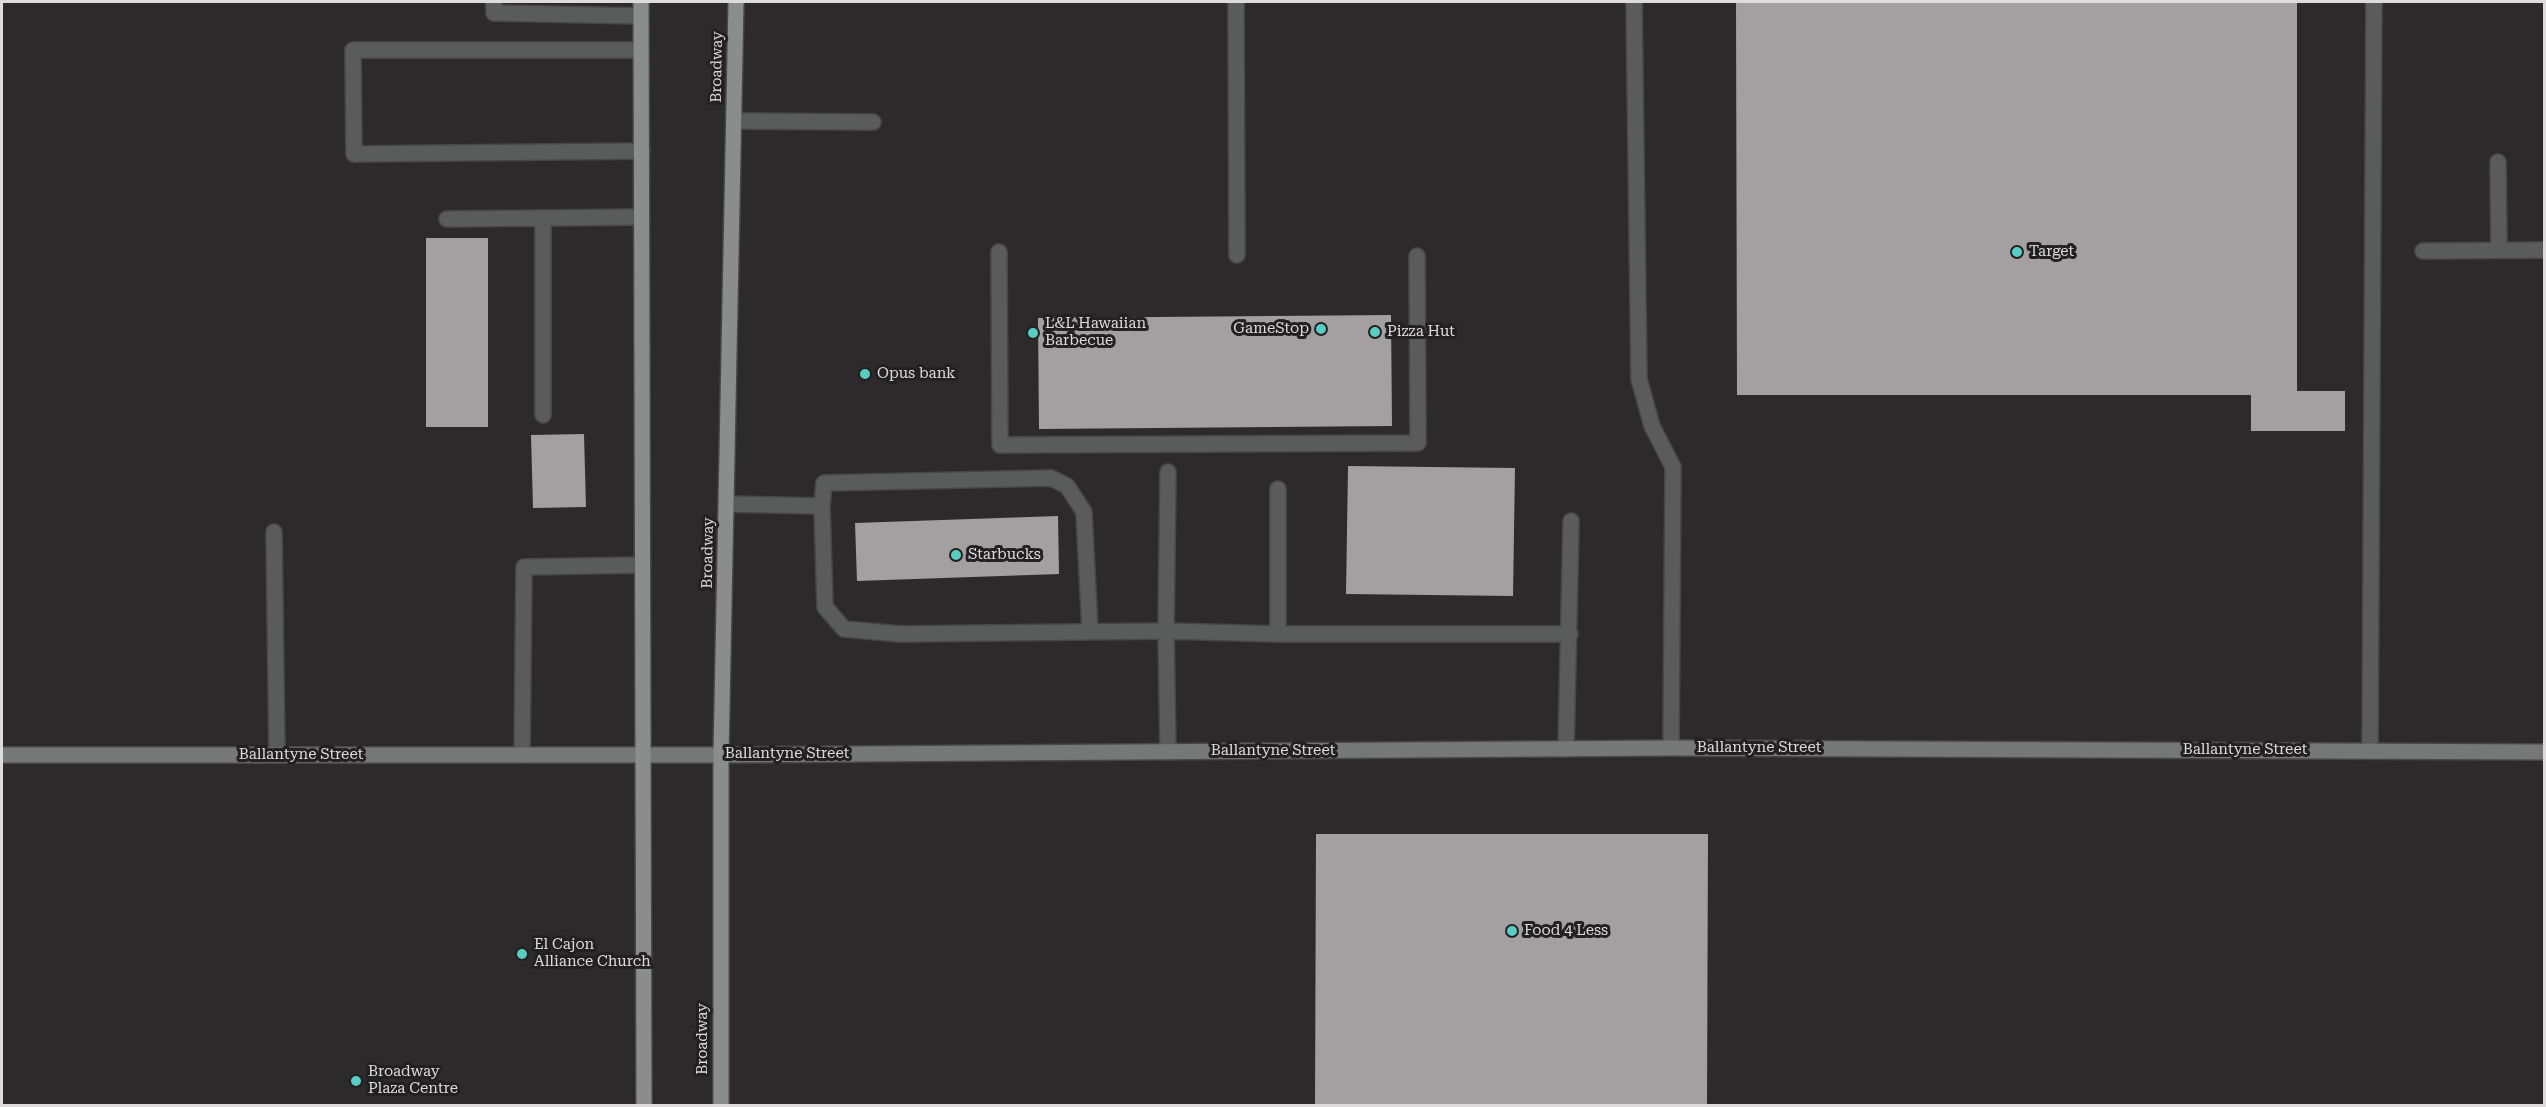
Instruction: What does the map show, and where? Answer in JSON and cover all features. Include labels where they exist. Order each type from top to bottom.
[{"type":"main road","name":"Broadway","points":[[721,1106],[721,754],[736,2]]},
{"type":"main road","points":[[641,9],[644,1106]]},
{"type":"main road","name":"Ballantyne Street","points":[[2,755],[721,754],[1671,748],[2543,752]]},
{"type":"street","points":[[494,2],[494,13],[641,9]]},
{"type":"street","points":[[1236,2],[1237,255]]},
{"type":"street","points":[[1634,2],[1639,379],[1652,426],[1673,467],[1671,748]]},
{"type":"street","points":[[2370,751],[2374,2]]},
{"type":"street","points":[[641,50],[353,50],[354,154],[642,151]]},
{"type":"street","points":[[734,121],[873,122]]},
{"type":"street","points":[[2498,162],[2499,250]]},
{"type":"street","points":[[447,219],[642,217]]},
{"type":"street","points":[[543,218],[543,416]]},
{"type":"street","points":[[2423,251],[2544,250]]},
{"type":"street","points":[[999,252],[1000,445],[1418,443],[1417,256]]},
{"type":"street","points":[[1167,472],[1168,752]]},
{"type":"street","points":[[1090,632],[1084,512],[1067,486],[1051,478],[824,483],[822,506],[825,607],[844,629],[900,634],[1090,632],[1570,634]]},
{"type":"street","points":[[1278,489],[1278,634]]},
{"type":"street","points":[[727,504],[822,506]]},
{"type":"street","points":[[1566,749],[1571,521]]},
{"type":"street","points":[[274,532],[277,754]]},
{"type":"street","points":[[522,754],[524,567],[643,565]]},
{"type":"building","name":"Target","points":[[1736,2],[2297,2],[2297,391],[2345,391],[2345,431],[2251,431],[2251,395],[1737,395]]},
{"type":"building","points":[[426,238],[488,238],[488,427],[426,427]]},
{"type":"building","points":[[1391,315],[1392,426],[1039,429],[1038,318]]},
{"type":"building","points":[[584,434],[586,507],[533,508],[531,435]]},
{"type":"building","points":[[1348,466],[1515,468],[1513,596],[1346,594]]},
{"type":"building","points":[[1058,516],[1059,574],[857,581],[855,523]]},
{"type":"building","name":"Food 4 Less","points":[[1316,834],[1708,834],[1707,1106],[1315,1106]]},
{"type":"place","name":"Target","points":[[2017,252]]},
{"type":"place","name":"GameStop","points":[[1321,329]]},
{"type":"place","name":"Pizza Hut","points":[[1375,332]]},
{"type":"place","name":"L&L Hawaiian Barbecue","points":[[1033,333]]},
{"type":"place","name":"Opus bank","points":[[865,374]]},
{"type":"place","name":"Starbucks","points":[[956,555]]},
{"type":"place","name":"Food 4 Less","points":[[1512,931]]},
{"type":"place","name":"El Cajon Alliance Church","points":[[522,954]]},
{"type":"place","name":"Broadway Plaza Centre","points":[[356,1081]]}]
